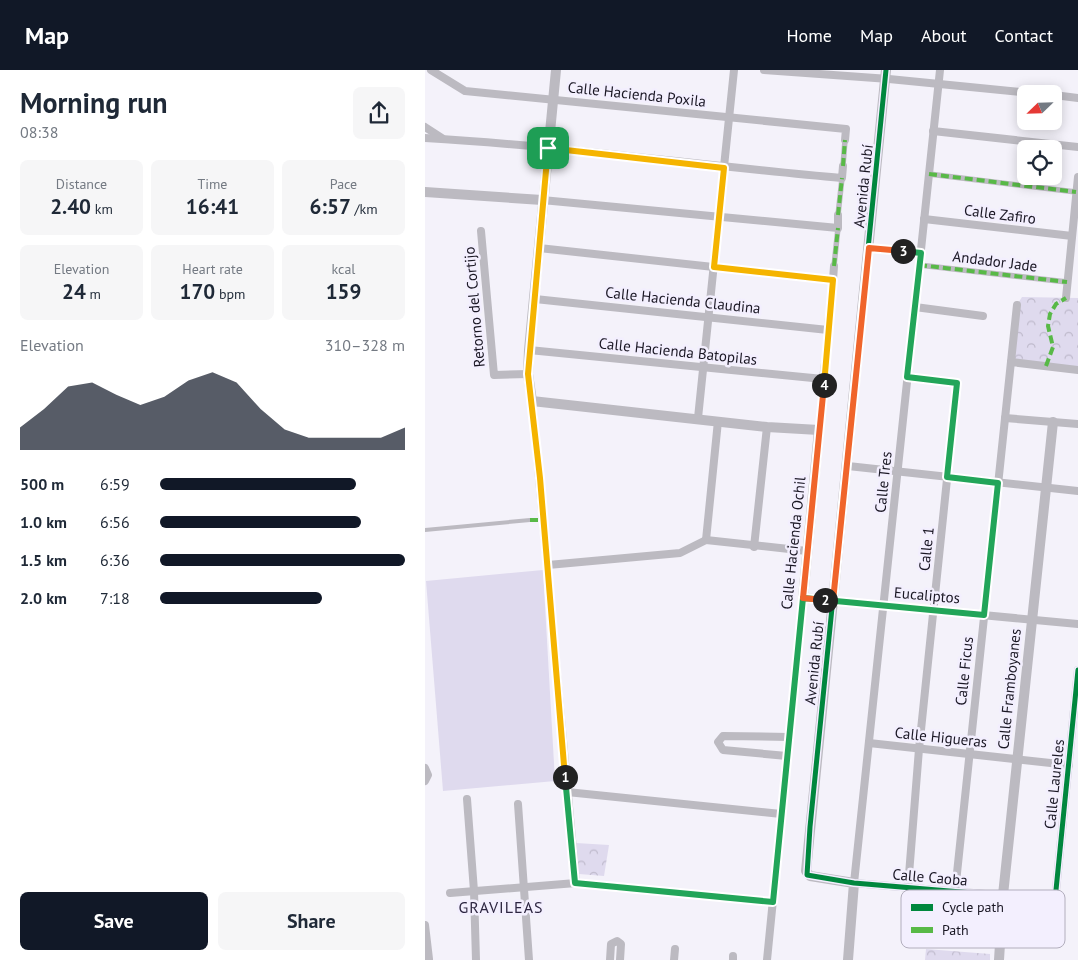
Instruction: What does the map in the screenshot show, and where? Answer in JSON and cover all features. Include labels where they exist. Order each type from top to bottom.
[{"type":"street","name":"Calle Hacienda Poxila","points":[[431,70],[465,91],[553,98],[846,129]]},
{"type":"street","points":[[556,70],[542,200],[528,374],[548,565],[575,883]]},
{"type":"street","points":[[699,418],[734,70]]},
{"type":"street","points":[[764,70],[886,74],[938,83],[1017,92]]},
{"type":"street","name":"Calle Tres","points":[[854,883],[940,70]]},
{"type":"street","name":"Avenida Rubí","points":[[806,871],[886,74]]},
{"type":"street","points":[[1063,96],[1078,98]]},
{"type":"street","points":[[425,127],[444,139]]},
{"type":"street","name":"Calle Hacienda Ochil","points":[[767,960],[819,430],[846,129]]},
{"type":"street","points":[[933,131],[1078,147]]},
{"type":"street","points":[[425,138],[548,148],[724,168],[841,178]]},
{"type":"street","points":[[929,174],[1076,192]]},
{"type":"street","points":[[1065,298],[1078,177]]},
{"type":"street","points":[[425,192],[542,200],[838,228]]},
{"type":"street","name":"Calle Zafiro","points":[[924,219],[1072,236]]},
{"type":"street","name":"Retorno del Cortijo","points":[[481,231],[494,376],[528,374]]},
{"type":"street","points":[[539,248],[833,280]]},
{"type":"street","points":[[869,248],[921,253]]},
{"type":"street","name":"Andador Jade","points":[[919,264],[1067,282]]},
{"type":"street","name":"Calle Hacienda Claudina","points":[[535,299],[828,330]]},
{"type":"street","name":"Calle Ficus","points":[[955,890],[1017,305]]},
{"type":"street","points":[[915,306],[983,316]]},
{"type":"street","name":"Calle Hacienda Batopilas","points":[[529,350],[823,379]]},
{"type":"street","points":[[1011,362],[1078,370]]},
{"type":"street","name":"Calle 1","points":[[907,377],[957,383],[919,748],[908,887]]},
{"type":"street","points":[[532,401],[819,430]]},
{"type":"street","points":[[1005,418],[1078,424]]},
{"type":"street","points":[[705,540],[718,421]]},
{"type":"street","name":"Calle Framboyanes","points":[[1004,890],[1053,422]]},
{"type":"street","points":[[754,547],[767,426]]},
{"type":"street","points":[[847,466],[1078,491]]},
{"type":"street","points":[[548,565],[680,553],[705,540],[754,547],[807,551]]},
{"type":"street","name":"Eucaliptos","points":[[803,598],[1078,624]]},
{"type":"street","name":"Calle Laureles","points":[[1056,890],[1078,670]]},
{"type":"street","points":[[787,756],[723,750],[718,742],[723,736],[789,737]]},
{"type":"street","name":"Calle Higueras","points":[[869,743],[1069,765]]},
{"type":"street","points":[[425,768],[428,775],[425,781]]},
{"type":"street","points":[[567,792],[781,814]]},
{"type":"street","points":[[467,799],[474,891],[476,960]]},
{"type":"street","points":[[518,804],[529,960]]},
{"type":"street","name":"Calle Caoba","points":[[806,871],[811,876],[854,883],[936,890]]},
{"type":"street","points":[[450,893],[575,883],[773,902]]},
{"type":"street","points":[[848,960],[854,883]]},
{"type":"street","points":[[425,925],[427,959]]},
{"type":"street","points":[[610,960],[611,944],[617,941],[621,944],[620,960]]},
{"type":"street","points":[[674,960],[675,949]]},
{"type":"lane","points":[[425,530],[530,520]]},
{"type":"green space","points":[[1022,297],[1078,298],[1078,370],[1011,362],[1017,305]]},
{"type":"green space","points":[[543,570],[555,781],[443,791],[426,581]]},
{"type":"green space","points":[[576,843],[609,845],[604,876],[579,874]]},
{"type":"green space","points":[[926,949],[990,954],[990,960],[925,960]]},
{"type":"marked path","points":[[843,166],[845,140]]},
{"type":"marked path","points":[[929,174],[1076,192]]},
{"type":"marked path","points":[[838,215],[842,178]]},
{"type":"marked path","points":[[834,266],[838,228]]},
{"type":"marked path","points":[[919,265],[1067,282]]},
{"type":"marked path","points":[[829,317],[833,280]]},
{"type":"marked path","points":[[1046,366],[1053,347],[1048,326],[1050,314],[1056,304],[1066,298]]},
{"type":"marked path","points":[[825,363],[828,330]]},
{"type":"marked path","points":[[819,430],[823,379]]},
{"type":"marked path","points":[[530,520],[544,520]]},
{"type":"cycle path","points":[[886,70],[810,827],[807,875],[854,883],[937,890]]},
{"type":"cycle path","points":[[1056,890],[1078,670]]},
{"type":"district","name":"GRAVILEAS","points":[[501,907]]},
{"type":"route","points":[[548,148],[528,374],[548,565],[575,883],[773,902],[803,598],[984,615],[998,483],[947,477],[957,383],[907,377],[921,253],[869,248],[847,466],[833,601],[803,598],[833,280],[714,267],[724,168],[548,148]]}]
